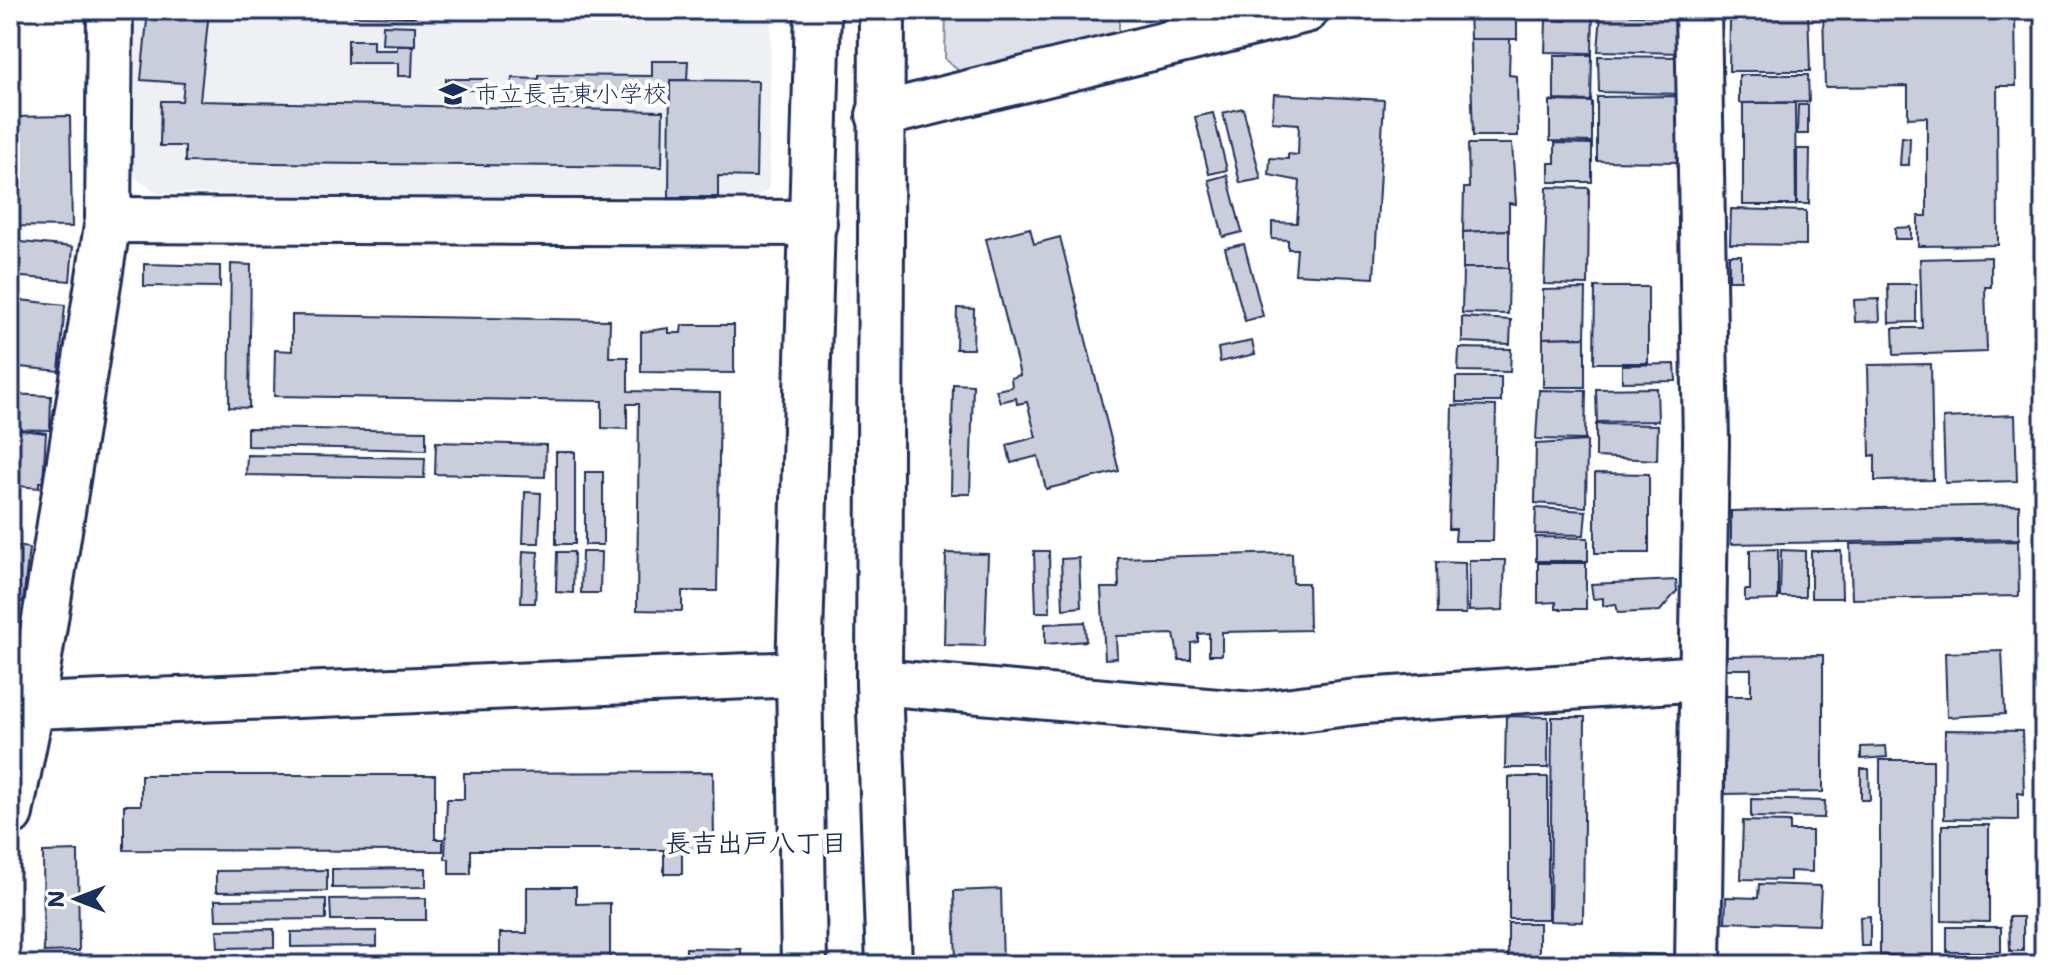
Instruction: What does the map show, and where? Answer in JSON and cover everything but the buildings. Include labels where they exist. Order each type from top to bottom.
[{"type":"street","points":[[10,813],[21,707],[108,220],[110,10]]},
{"type":"street","points":[[804,965],[799,674],[818,10]]},
{"type":"street","points":[[882,10],[879,115],[879,682],[889,965]]},
{"type":"street","points":[[879,115],[1306,10]]},
{"type":"street","points":[[1698,10],[1706,441],[1698,965]]},
{"type":"street","points":[[108,220],[814,223]]},
{"type":"street","points":[[21,707],[799,674]]},
{"type":"street","points":[[879,682],[1252,715],[1364,701],[1702,678]]},
{"type":"shaded area","name":"市立長吉東小学校","points":[[136,10],[771,10],[769,189],[747,201],[157,193],[134,177]]},
{"type":"shaded area","points":[[946,10],[1119,10],[1119,33],[960,72],[945,59]]},
{"type":"place","name":"市立長吉東小学校","points":[[453,94]]},
{"type":"district","name":"長吉出戸八丁目","points":[[756,842]]}]
